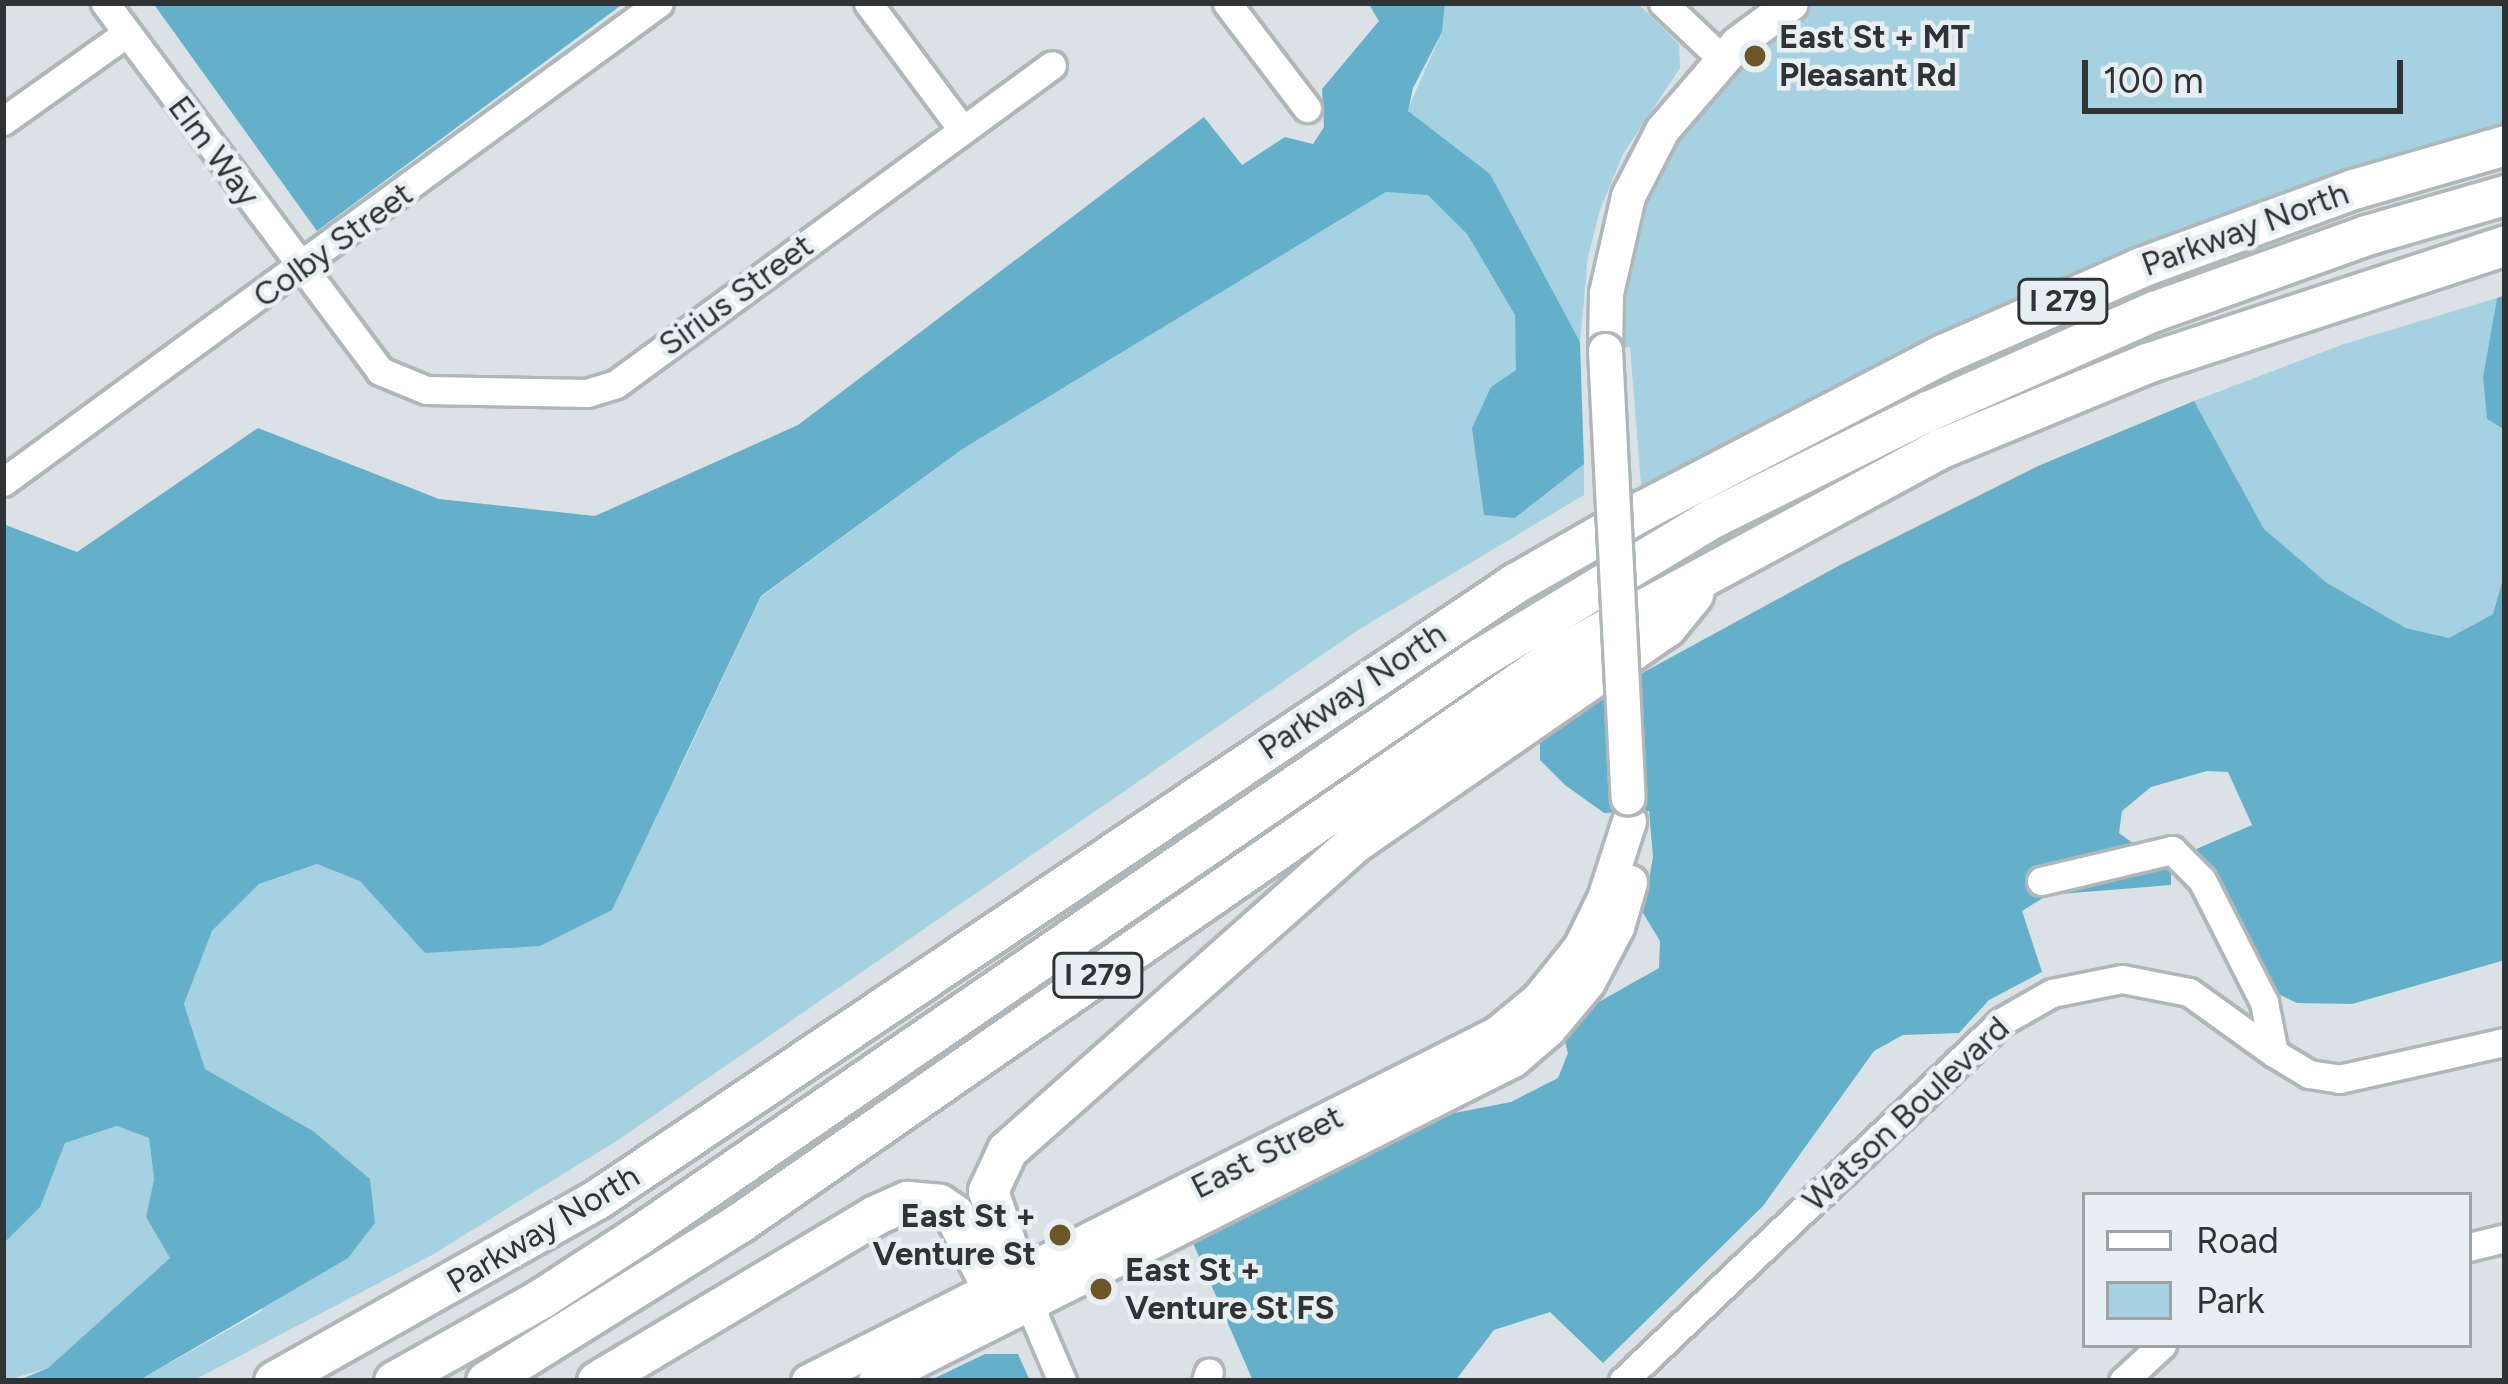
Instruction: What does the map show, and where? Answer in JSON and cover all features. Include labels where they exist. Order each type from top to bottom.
[{"type":"highway","name":"Parkway North","points":[[274,1381],[597,1199],[1515,583],[1643,510],[1924,364],[2141,267],[2353,188],[2505,145]]},
{"type":"highway","points":[[394,1381],[637,1236],[1480,658],[1714,517],[1928,411],[2154,311],[2366,235],[2505,195]]},
{"type":"highway","name":"I 279","points":[[486,1381],[739,1223],[1558,655],[1941,448],[2146,363],[2505,245]]},
{"type":"highway","points":[[1013,1290],[988,1191],[1007,1150],[1268,913],[1355,842],[1666,627],[1712,571]]},
{"type":"highway","points":[[597,1381],[908,1201],[939,1204],[954,1214],[1013,1290]]},
{"type":"main road","name":"East Street","points":[[808,1381],[1013,1290],[1497,1033],[1538,999],[1580,947],[1604,898],[1628,809],[1606,293],[1628,196],[1662,130],[1722,59],[1791,3]]},
{"type":"main road","name":"East Street","points":[[875,1381],[1013,1290]]},
{"type":"street","name":"Elm Way","points":[[105,3],[380,370]]},
{"type":"street","name":"Colby Street","points":[[3,482],[659,3]]},
{"type":"street","points":[[868,3],[962,129]]},
{"type":"street","points":[[1227,3],[1307,108]]},
{"type":"street","points":[[1663,3],[1722,59]]},
{"type":"street","points":[[3,121],[127,33]]},
{"type":"street","name":"Sirius Street","points":[[380,370],[425,390],[587,393],[616,384],[1052,65]]},
{"type":"street","points":[[2041,880],[2172,850],[2202,880],[2264,1002],[2274,1053]]},
{"type":"street","name":"Watson Boulevard","points":[[1623,1381],[2024,1007],[2084,983],[2157,983],[2216,1006],[2274,1053],[2309,1073],[2338,1079],[2505,1042]]},
{"type":"street","points":[[2472,1246],[2505,1238]]},
{"type":"street","points":[[1013,1290],[1061,1381]]},
{"type":"street","points":[[2123,1381],[2159,1348]]},
{"type":"green space","points":[[1445,3],[1637,3],[1679,44],[1680,68],[1623,154],[1600,210],[1588,257],[1580,342],[1533,264],[1407,111],[1442,32]]},
{"type":"green space","points":[[1791,3],[2505,3],[2505,145],[2353,189],[1643,510],[1630,347],[1605,350],[1662,130]]},
{"type":"green space","points":[[1386,192],[1428,194],[1467,234],[1515,315],[1517,370],[1491,387],[1515,518],[1584,464],[1584,495],[1358,630],[618,1140],[432,1255],[192,1381],[138,1381],[262,1311],[313,1131],[205,1069],[184,1004],[212,931],[259,884],[317,864],[361,881],[425,953],[678,773],[761,597],[964,448]]},
{"type":"green space","points":[[2497,298],[2483,377],[2487,419],[2505,430],[2505,571],[2493,614],[2449,638],[2406,628],[2327,583],[2264,529],[2194,401],[2344,344]]},
{"type":"green space","points":[[117,1126],[149,1138],[154,1179],[146,1217],[170,1258],[48,1368],[3,1381],[3,1244],[39,1207],[65,1143]]},
{"type":"shaded area","points":[[153,3],[624,3],[317,231]]},
{"type":"shaded area","points":[[1368,3],[1445,3],[1442,32],[1413,88],[1408,111],[1490,174],[1580,342],[1584,464],[1515,518],[1484,515],[1472,428],[1491,387],[1516,370],[1515,315],[1467,234],[1428,195],[1386,192],[964,448],[761,596],[612,910],[540,946],[425,953],[360,881],[317,864],[259,884],[212,931],[184,1004],[205,1069],[313,1131],[370,1179],[375,1223],[348,1258],[138,1381],[17,1381],[48,1368],[170,1258],[146,1217],[154,1179],[149,1138],[117,1126],[65,1143],[40,1207],[3,1244],[3,524],[77,552],[258,428],[439,499],[595,516],[798,425],[1204,117],[1242,165],[1285,137],[1313,144],[1324,127],[1322,89],[1379,21]]},
{"type":"shaded area","points":[[2505,295],[2505,430],[2487,419],[2483,377],[2497,298]]},
{"type":"shaded area","points":[[2194,401],[2264,529],[2327,583],[2406,628],[2449,638],[2493,614],[2505,571],[2505,960],[2352,1004],[2297,1003],[2270,990],[2214,875],[2194,850],[2252,825],[2228,772],[2207,771],[2151,787],[2122,811],[2119,833],[2171,871],[2171,885],[2048,895],[2022,911],[2042,972],[1989,1000],[1959,1033],[1903,1035],[1874,1051],[1763,1206],[1603,1363],[1550,1312],[1494,1330],[1455,1381],[1253,1381],[1193,1243],[1449,1114],[1511,1102],[1558,1078],[1568,1053],[1563,1034],[1581,1012],[1659,968],[1660,941],[1643,913],[1653,857],[1649,811],[1604,813],[1565,785],[1540,760],[1540,741],[1549,724],[1842,564],[2038,466]]},
{"type":"shaded area","points":[[985,1354],[1018,1354],[1030,1381],[929,1381]]},
{"type":"place","name":"East St + MT Pleasant Rd","points":[[1755,56]]},
{"type":"place","name":"East St + Venture St","points":[[1060,1235]]},
{"type":"place","name":"East St + Venture St FS","points":[[1101,1289]]}]
